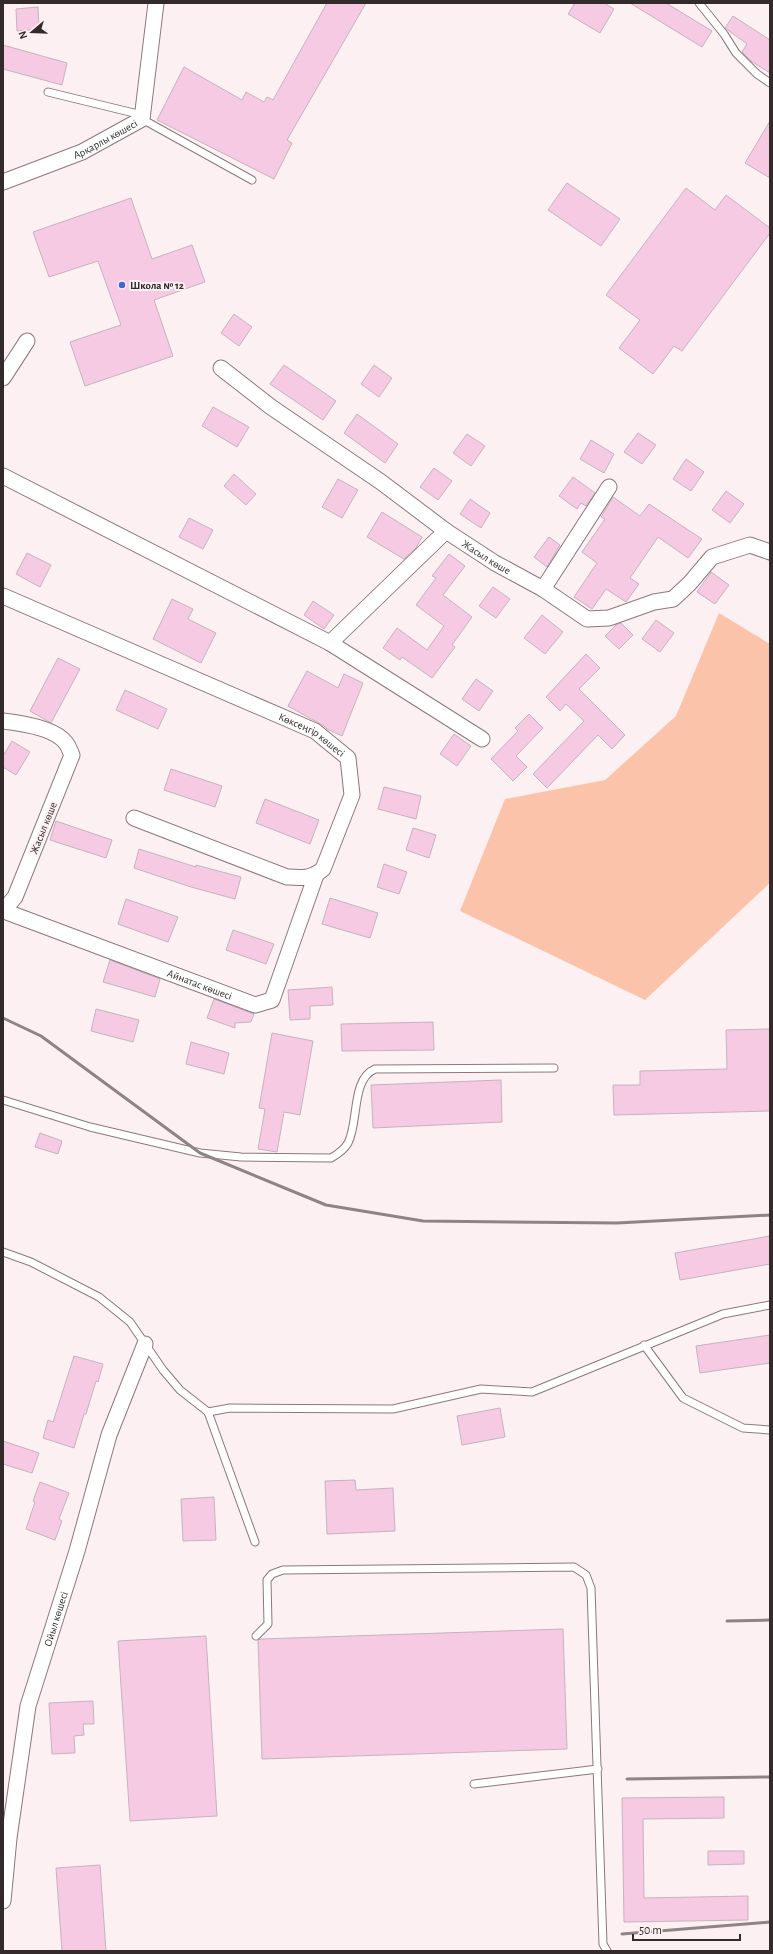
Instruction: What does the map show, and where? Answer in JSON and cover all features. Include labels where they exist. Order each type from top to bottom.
[{"type":"street","name":"Арқарлы көшесі","points":[[3,182],[82,152],[142,117],[156,3]]},
{"type":"street","points":[[3,378],[27,341]]},
{"type":"street","name":"Жасыл көше","points":[[221,368],[271,407],[381,482],[446,531],[495,562],[543,589],[587,619],[609,618],[654,602],[673,599],[690,583],[712,557],[750,545],[770,552]]},
{"type":"street","points":[[3,476],[330,643],[482,739]]},
{"type":"street","points":[[543,589],[609,487]]},
{"type":"street","points":[[330,643],[446,531]]},
{"type":"street","name":"Көксеңгір көшесі","points":[[3,596],[315,731],[348,758],[352,795],[328,859],[323,869],[316,875]]},
{"type":"street","name":"Жасыл көше","points":[[3,721],[18,722],[52,732],[66,742],[72,755],[15,897],[4,911]]},
{"type":"street","points":[[134,818],[287,877],[305,879],[316,875]]},
{"type":"street","name":"Айнатас көшесі","points":[[4,911],[255,1004],[272,1000],[316,875]]},
{"type":"street","name":"Ойыл көшесі","points":[[3,1901],[9,1838],[28,1706],[77,1551],[109,1435],[145,1344]]},
{"type":"lane","points":[[699,3],[724,34],[736,53],[757,74],[770,83]]},
{"type":"lane","points":[[48,92],[142,117],[252,180]]},
{"type":"lane","points":[[3,1100],[90,1127],[200,1153],[241,1157],[331,1158],[341,1152],[348,1144],[353,1130],[363,1079],[368,1072],[375,1069],[554,1068]]},
{"type":"lane","points":[[3,1252],[31,1262],[99,1297],[130,1322],[163,1370],[180,1390],[208,1412],[256,1542]]},
{"type":"lane","points":[[208,1412],[230,1408],[393,1408],[481,1390],[532,1392],[644,1345],[724,1314],[770,1305]]},
{"type":"lane","points":[[644,1345],[683,1398],[743,1428],[770,1430]]},
{"type":"lane","points":[[256,1636],[268,1624],[267,1580],[272,1574],[283,1570],[574,1567],[586,1575],[592,1588],[603,1944],[607,1951]]},
{"type":"lane","points":[[474,1784],[598,1769]]},
{"type":"shaded area","points":[[719,613],[770,644],[770,883],[645,1000],[460,911],[505,799],[605,780],[676,716]]},
{"type":"building","points":[[327,3],[366,3],[287,140],[292,143],[274,179],[157,120],[184,67],[242,100],[246,92],[264,102],[267,97],[273,100]]},
{"type":"building","points":[[575,3],[604,3],[614,9],[600,33],[568,14]]},
{"type":"building","points":[[630,3],[666,3],[712,31],[702,47]]},
{"type":"building","points":[[38,7],[39,29],[17,31],[16,9]]},
{"type":"building","points":[[733,16],[770,40],[770,73],[751,61],[742,52],[747,44],[725,28]]},
{"type":"building","points":[[3,45],[67,63],[62,85],[3,69]]},
{"type":"building","points":[[770,121],[770,178],[745,163]]},
{"type":"building","points":[[567,183],[620,219],[601,246],[548,210]]},
{"type":"building","points":[[686,188],[715,210],[726,195],[770,228],[770,233],[682,351],[674,346],[653,374],[619,348],[640,320],[606,295]]},
{"type":"building","points":[[131,198],[152,259],[192,245],[205,282],[154,300],[173,356],[85,386],[70,342],[121,325],[98,261],[49,277],[33,232]]},
{"type":"building","points":[[234,314],[252,327],[239,346],[221,333]]},
{"type":"building","points":[[284,365],[336,401],[323,420],[270,384]]},
{"type":"building","points":[[374,365],[392,378],[379,397],[361,384]]},
{"type":"building","points":[[213,407],[249,427],[237,447],[202,426]]},
{"type":"building","points":[[357,414],[398,444],[385,463],[344,433]]},
{"type":"building","points":[[638,433],[656,445],[642,464],[624,452]]},
{"type":"building","points":[[467,434],[485,446],[471,466],[453,453]]},
{"type":"building","points":[[591,440],[614,454],[604,473],[580,459]]},
{"type":"building","points":[[686,459],[704,472],[691,491],[673,479]]},
{"type":"building","points":[[434,468],[452,481],[438,500],[420,487]]},
{"type":"building","points":[[234,474],[256,494],[246,505],[224,486]]},
{"type":"building","points":[[573,477],[595,493],[586,506],[581,503],[577,509],[559,496]]},
{"type":"building","points":[[338,479],[358,490],[342,518],[322,507]]},
{"type":"building","points":[[726,491],[744,504],[730,523],[712,510]]},
{"type":"building","points":[[613,497],[640,516],[649,504],[702,539],[688,558],[658,537],[630,578],[639,584],[626,602],[606,589],[592,609],[574,597],[597,563],[582,552],[605,519],[601,517]]},
{"type":"building","points":[[470,499],[490,513],[481,528],[460,514]]},
{"type":"building","points":[[382,512],[422,537],[416,548],[404,559],[367,537]]},
{"type":"building","points":[[189,518],[213,530],[203,549],[179,537]]},
{"type":"building","points":[[549,537],[560,545],[547,567],[534,557]]},
{"type":"building","points":[[27,553],[51,565],[40,587],[16,574]]},
{"type":"building","points":[[449,554],[465,566],[443,595],[472,617],[452,645],[455,647],[432,678],[402,657],[400,660],[383,648],[397,628],[427,650],[444,626],[416,605],[436,578],[432,576]]},
{"type":"building","points":[[711,572],[729,585],[715,604],[697,592]]},
{"type":"building","points":[[493,587],[510,599],[496,618],[479,606]]},
{"type":"building","points":[[172,599],[193,609],[188,619],[216,633],[201,663],[153,639]]},
{"type":"building","points":[[313,601],[334,615],[324,629],[304,615]]},
{"type":"building","points":[[542,615],[563,632],[545,654],[524,638]]},
{"type":"building","points":[[656,620],[674,633],[660,652],[642,639]]},
{"type":"building","points":[[621,623],[633,635],[619,649],[605,636],[616,625]]},
{"type":"building","points":[[586,654],[600,668],[579,689],[625,735],[612,749],[598,735],[547,788],[533,774],[584,721],[566,704],[560,711],[546,697]]},
{"type":"building","points":[[58,658],[80,669],[51,723],[30,711]]},
{"type":"building","points":[[307,671],[338,688],[344,674],[363,683],[342,736],[288,706]]},
{"type":"building","points":[[476,679],[493,691],[479,711],[462,699]]},
{"type":"building","points":[[125,690],[167,709],[158,729],[116,710]]},
{"type":"building","points":[[529,714],[543,728],[516,756],[527,767],[513,781],[491,759],[518,731],[515,728]]},
{"type":"building","points":[[454,734],[471,746],[457,766],[440,754]]},
{"type":"building","points":[[12,741],[30,752],[16,775],[3,767],[3,756]]},
{"type":"building","points":[[171,769],[222,786],[215,807],[164,790]]},
{"type":"building","points":[[384,787],[421,796],[416,819],[378,809]]},
{"type":"building","points":[[265,799],[319,820],[310,844],[256,823]]},
{"type":"building","points":[[56,821],[112,840],[106,858],[50,840]]},
{"type":"building","points":[[413,828],[436,835],[429,858],[406,850]]},
{"type":"building","points":[[139,849],[196,867],[196,865],[241,877],[235,899],[191,887],[134,868]]},
{"type":"building","points":[[384,864],[407,872],[399,894],[377,887]]},
{"type":"building","points":[[330,898],[378,913],[370,938],[322,924]]},
{"type":"building","points":[[126,899],[178,917],[168,942],[118,924]]},
{"type":"building","points":[[233,930],[274,944],[266,964],[226,950]]},
{"type":"building","points":[[110,960],[160,979],[155,997],[103,982]]},
{"type":"building","points":[[332,987],[333,1005],[310,1006],[310,1019],[290,1020],[288,990]]},
{"type":"building","points":[[214,999],[254,1014],[251,1022],[235,1023],[235,1028],[207,1018]]},
{"type":"building","points":[[96,1009],[139,1020],[133,1042],[91,1031]]},
{"type":"building","points":[[433,1022],[434,1050],[342,1051],[341,1024]]},
{"type":"building","points":[[770,1029],[770,1111],[614,1115],[613,1085],[640,1085],[640,1071],[727,1069],[726,1030]]},
{"type":"building","points":[[272,1033],[313,1041],[300,1115],[284,1112],[277,1152],[258,1149],[265,1109],[259,1108]]},
{"type":"building","points":[[191,1042],[229,1053],[224,1074],[186,1064]]},
{"type":"building","points":[[501,1080],[502,1122],[373,1128],[371,1085]]},
{"type":"building","points":[[40,1133],[62,1141],[58,1154],[35,1147]]},
{"type":"building","points":[[770,1236],[770,1264],[680,1280],[675,1253]]},
{"type":"building","points":[[770,1335],[770,1363],[700,1373],[696,1346]]},
{"type":"building","points":[[74,1356],[103,1364],[86,1414],[84,1414],[74,1448],[43,1438],[48,1420],[53,1422]]},
{"type":"building","points":[[500,1408],[505,1437],[462,1445],[457,1416]]},
{"type":"building","points":[[3,1441],[39,1453],[32,1473],[3,1464]]},
{"type":"building","points":[[355,1480],[356,1490],[393,1488],[395,1531],[327,1534],[325,1481]]},
{"type":"building","points":[[40,1482],[69,1493],[59,1519],[62,1521],[55,1540],[26,1529],[35,1502],[33,1501]]},
{"type":"building","points":[[214,1497],[216,1540],[183,1541],[181,1499]]},
{"type":"building","points":[[563,1629],[567,1749],[262,1759],[258,1640]]},
{"type":"building","points":[[206,1636],[217,1816],[130,1821],[118,1641]]},
{"type":"building","points":[[93,1701],[94,1724],[83,1724],[84,1735],[74,1736],[75,1753],[52,1754],[49,1703]]},
{"type":"building","points":[[724,1797],[724,1818],[643,1819],[644,1898],[748,1896],[748,1920],[624,1922],[622,1798]]},
{"type":"building","points":[[708,1851],[744,1851],[744,1864],[708,1865]]},
{"type":"building","points":[[100,1865],[106,1951],[62,1951],[56,1868]]},
{"type":"railway","points":[[3,1018],[41,1036],[200,1153],[326,1205],[423,1221],[617,1223],[770,1215]]},
{"type":"railway","points":[[727,1621],[770,1620]]},
{"type":"railway","points":[[627,1779],[770,1777]]},
{"type":"railway","points":[[622,1934],[770,1922]]},
{"type":"place","name":"Школа № 12","points":[[122,285]]}]
